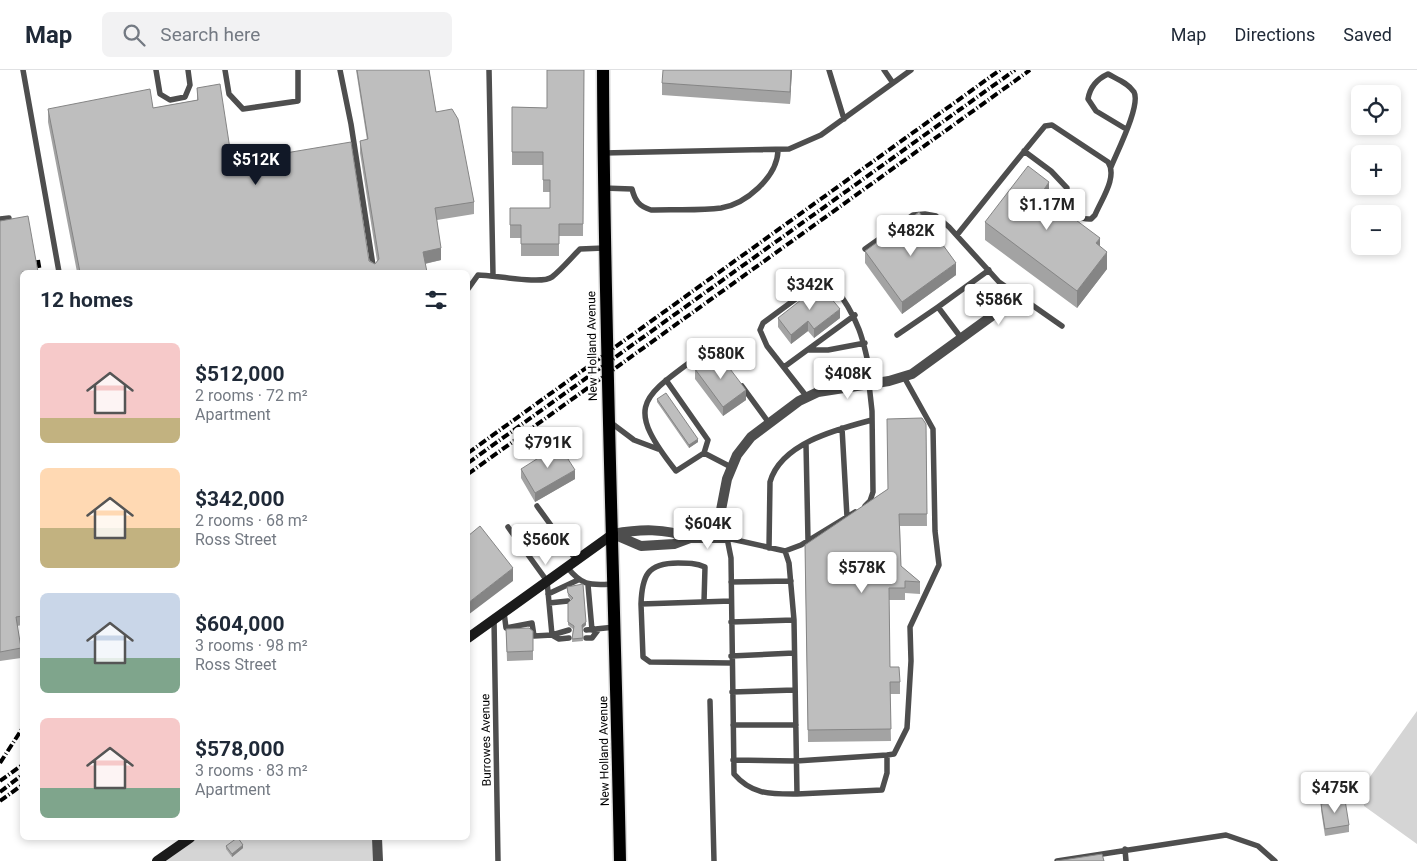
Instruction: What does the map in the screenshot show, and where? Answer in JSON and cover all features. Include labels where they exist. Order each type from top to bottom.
[{"type":"main road","name":"New Holland Avenue","points":[[603,70],[607,420],[613,534],[620,861]]},
{"type":"street","points":[[613,534],[641,546],[674,544],[690,538],[727,538],[721,510],[731,468],[743,446],[769,423],[807,397],[828,390],[904,377],[923,367],[996,313],[1013,292]]},
{"type":"street","points":[[470,637],[613,534],[636,529],[674,532],[690,538]]},
{"type":"street","points":[[157,861],[187,840]]},
{"type":"street","points":[[377,840],[378,861]]},
{"type":"lane","points":[[22,70],[59,270]]},
{"type":"lane","points":[[156,70],[160,94],[170,100],[184,97],[190,85],[188,70]]},
{"type":"lane","points":[[225,70],[229,94],[243,109],[298,101],[298,70]]},
{"type":"lane","points":[[340,70],[351,124],[374,270]]},
{"type":"lane","points":[[488,70],[493,275]]},
{"type":"lane","points":[[829,70],[844,119]]},
{"type":"lane","points":[[884,70],[892,83]]},
{"type":"lane","points":[[603,153],[778,151],[812,141],[911,70]]},
{"type":"lane","points":[[1111,167],[1136,106],[1134,93],[1125,83],[1108,74],[1099,78],[1090,91],[1088,99],[1096,111],[1126,129]]},
{"type":"lane","points":[[957,235],[1024,151],[1045,126],[1052,125],[1108,162],[1111,167],[1112,175],[1095,215],[1091,220],[1085,220],[1068,209],[1066,204],[1066,188],[1051,171],[1024,151]]},
{"type":"lane","points":[[604,188],[632,189],[634,199],[642,207],[651,210],[722,208],[742,200],[763,183],[778,162],[778,151]]},
{"type":"lane","points":[[865,249],[913,215],[925,214],[936,216],[957,235],[999,282],[1062,326]]},
{"type":"lane","points":[[0,219],[9,218]]},
{"type":"lane","points":[[470,286],[478,275],[493,275],[532,281],[551,278],[580,249],[604,248]]},
{"type":"lane","points":[[897,335],[989,270]]},
{"type":"lane","points":[[807,397],[767,346],[760,330],[762,323],[820,281],[826,279],[831,282],[854,315],[865,343],[871,384],[873,496],[866,505],[847,517],[785,551],[727,538],[730,550],[731,582],[734,774],[741,782],[764,794],[882,790],[887,773],[887,755]]},
{"type":"lane","points":[[938,307],[962,338]]},
{"type":"lane","points":[[784,367],[854,315]]},
{"type":"lane","points":[[808,350],[828,350],[865,343]]},
{"type":"lane","points":[[666,380],[708,440],[704,453],[676,471],[658,449],[644,417],[644,406],[647,397],[666,380],[701,354],[717,355],[728,366]]},
{"type":"lane","points":[[734,760],[796,760],[894,754],[907,728],[911,662],[910,627],[939,565],[935,531],[933,429],[904,377]]},
{"type":"lane","points":[[737,379],[769,423]]},
{"type":"lane","points":[[607,420],[634,440],[658,449]]},
{"type":"lane","points":[[769,548],[770,482],[773,473],[780,463],[828,431],[872,420]]},
{"type":"lane","points":[[842,428],[847,517]]},
{"type":"lane","points":[[806,444],[808,540]]},
{"type":"lane","points":[[704,453],[731,468]]},
{"type":"lane","points":[[537,506],[576,560]]},
{"type":"lane","points":[[508,527],[547,581],[552,635]]},
{"type":"lane","points":[[785,551],[794,620],[797,794]]},
{"type":"lane","points":[[704,602],[705,567],[698,564],[662,563],[656,566],[642,584],[643,657],[650,662],[731,660],[794,653]]},
{"type":"lane","points":[[567,567],[578,580],[588,585],[614,584]]},
{"type":"lane","points":[[548,594],[578,580]]},
{"type":"lane","points":[[731,582],[790,581]]},
{"type":"lane","points":[[586,638],[592,638],[587,599],[588,585]]},
{"type":"lane","points":[[548,602],[568,601]]},
{"type":"lane","points":[[641,604],[731,601]]},
{"type":"lane","points":[[504,612],[506,628],[532,623],[534,636],[552,635],[569,630]]},
{"type":"lane","name":"Burrowes Avenue","points":[[494,619],[498,861]]},
{"type":"lane","points":[[731,622],[794,620]]},
{"type":"lane","points":[[592,630],[615,627]]},
{"type":"lane","points":[[552,635],[559,639],[569,638]]},
{"type":"lane","points":[[732,692],[795,690]]},
{"type":"lane","points":[[710,701],[714,861]]},
{"type":"lane","points":[[732,726],[796,725]]},
{"type":"lane","points":[[1057,861],[1226,834],[1258,846],[1276,861]]},
{"type":"lane","points":[[1125,849],[1126,861]]},
{"type":"shaded area","points":[[1417,711],[1417,844],[1364,806],[1362,788]]},
{"type":"shaded area","points":[[187,840],[377,840],[378,861],[157,861]]},
{"type":"building","points":[[357,70],[429,70],[436,112],[452,109],[458,119],[474,202],[435,208],[441,248],[423,252],[427,270],[80,270],[48,109],[150,89],[153,108],[198,100],[197,88],[220,84],[232,162],[351,142],[369,261],[375,264],[379,259],[360,141],[368,139]]},
{"type":"building","points":[[547,70],[584,70],[583,224],[559,224],[559,244],[521,244],[521,225],[510,225],[510,208],[550,208],[550,180],[543,180],[543,152],[512,152],[512,107],[547,108]]},
{"type":"building","points":[[663,70],[791,70],[790,92],[662,83]]},
{"type":"building","points":[[1028,166],[1049,182],[1041,194],[1100,238],[1096,243],[1107,252],[1077,291],[985,222]]},
{"type":"building","points":[[919,212],[956,263],[902,302],[865,251]]},
{"type":"building","points":[[28,216],[38,270],[20,270],[20,616],[16,617],[20,648],[0,652],[0,221]]},
{"type":"building","points":[[820,285],[840,309],[814,329],[808,321],[791,335],[778,318]]},
{"type":"building","points":[[718,353],[746,390],[723,407],[695,369]]},
{"type":"building","points":[[666,393],[698,439],[689,445],[657,399]]},
{"type":"building","points":[[922,418],[926,424],[927,514],[899,514],[901,566],[920,582],[905,581],[905,588],[889,588],[890,667],[899,667],[900,682],[890,682],[891,729],[808,730],[805,545],[888,489],[887,419]]},
{"type":"building","points":[[559,445],[575,470],[535,493],[521,469]]},
{"type":"building","points":[[480,526],[513,568],[470,601],[470,534]]},
{"type":"building","points":[[583,584],[586,622],[582,625],[583,638],[572,639],[574,626],[568,622],[568,603],[573,598],[568,593],[567,587]]},
{"type":"building","points":[[529,628],[533,631],[533,651],[507,652],[506,629]]},
{"type":"building","points":[[1345,800],[1349,825],[1325,829],[1321,804]]},
{"type":"building","points":[[234,840],[239,840],[243,845],[232,854],[226,846]]},
{"type":"building","points":[[1102,854],[1104,861],[1056,861]]},
{"type":"railway","points":[[470,452],[1000,70]]},
{"type":"railway","points":[[470,462],[1015,70]]},
{"type":"railway","points":[[470,473],[1030,70]]},
{"type":"railway","points":[[38,260],[40,270]]},
{"type":"railway","points":[[0,763],[20,732]]},
{"type":"railway","points":[[0,781],[20,766]]},
{"type":"railway","points":[[0,792],[20,777]]},
{"type":"railway","points":[[0,801],[20,786]]}]
